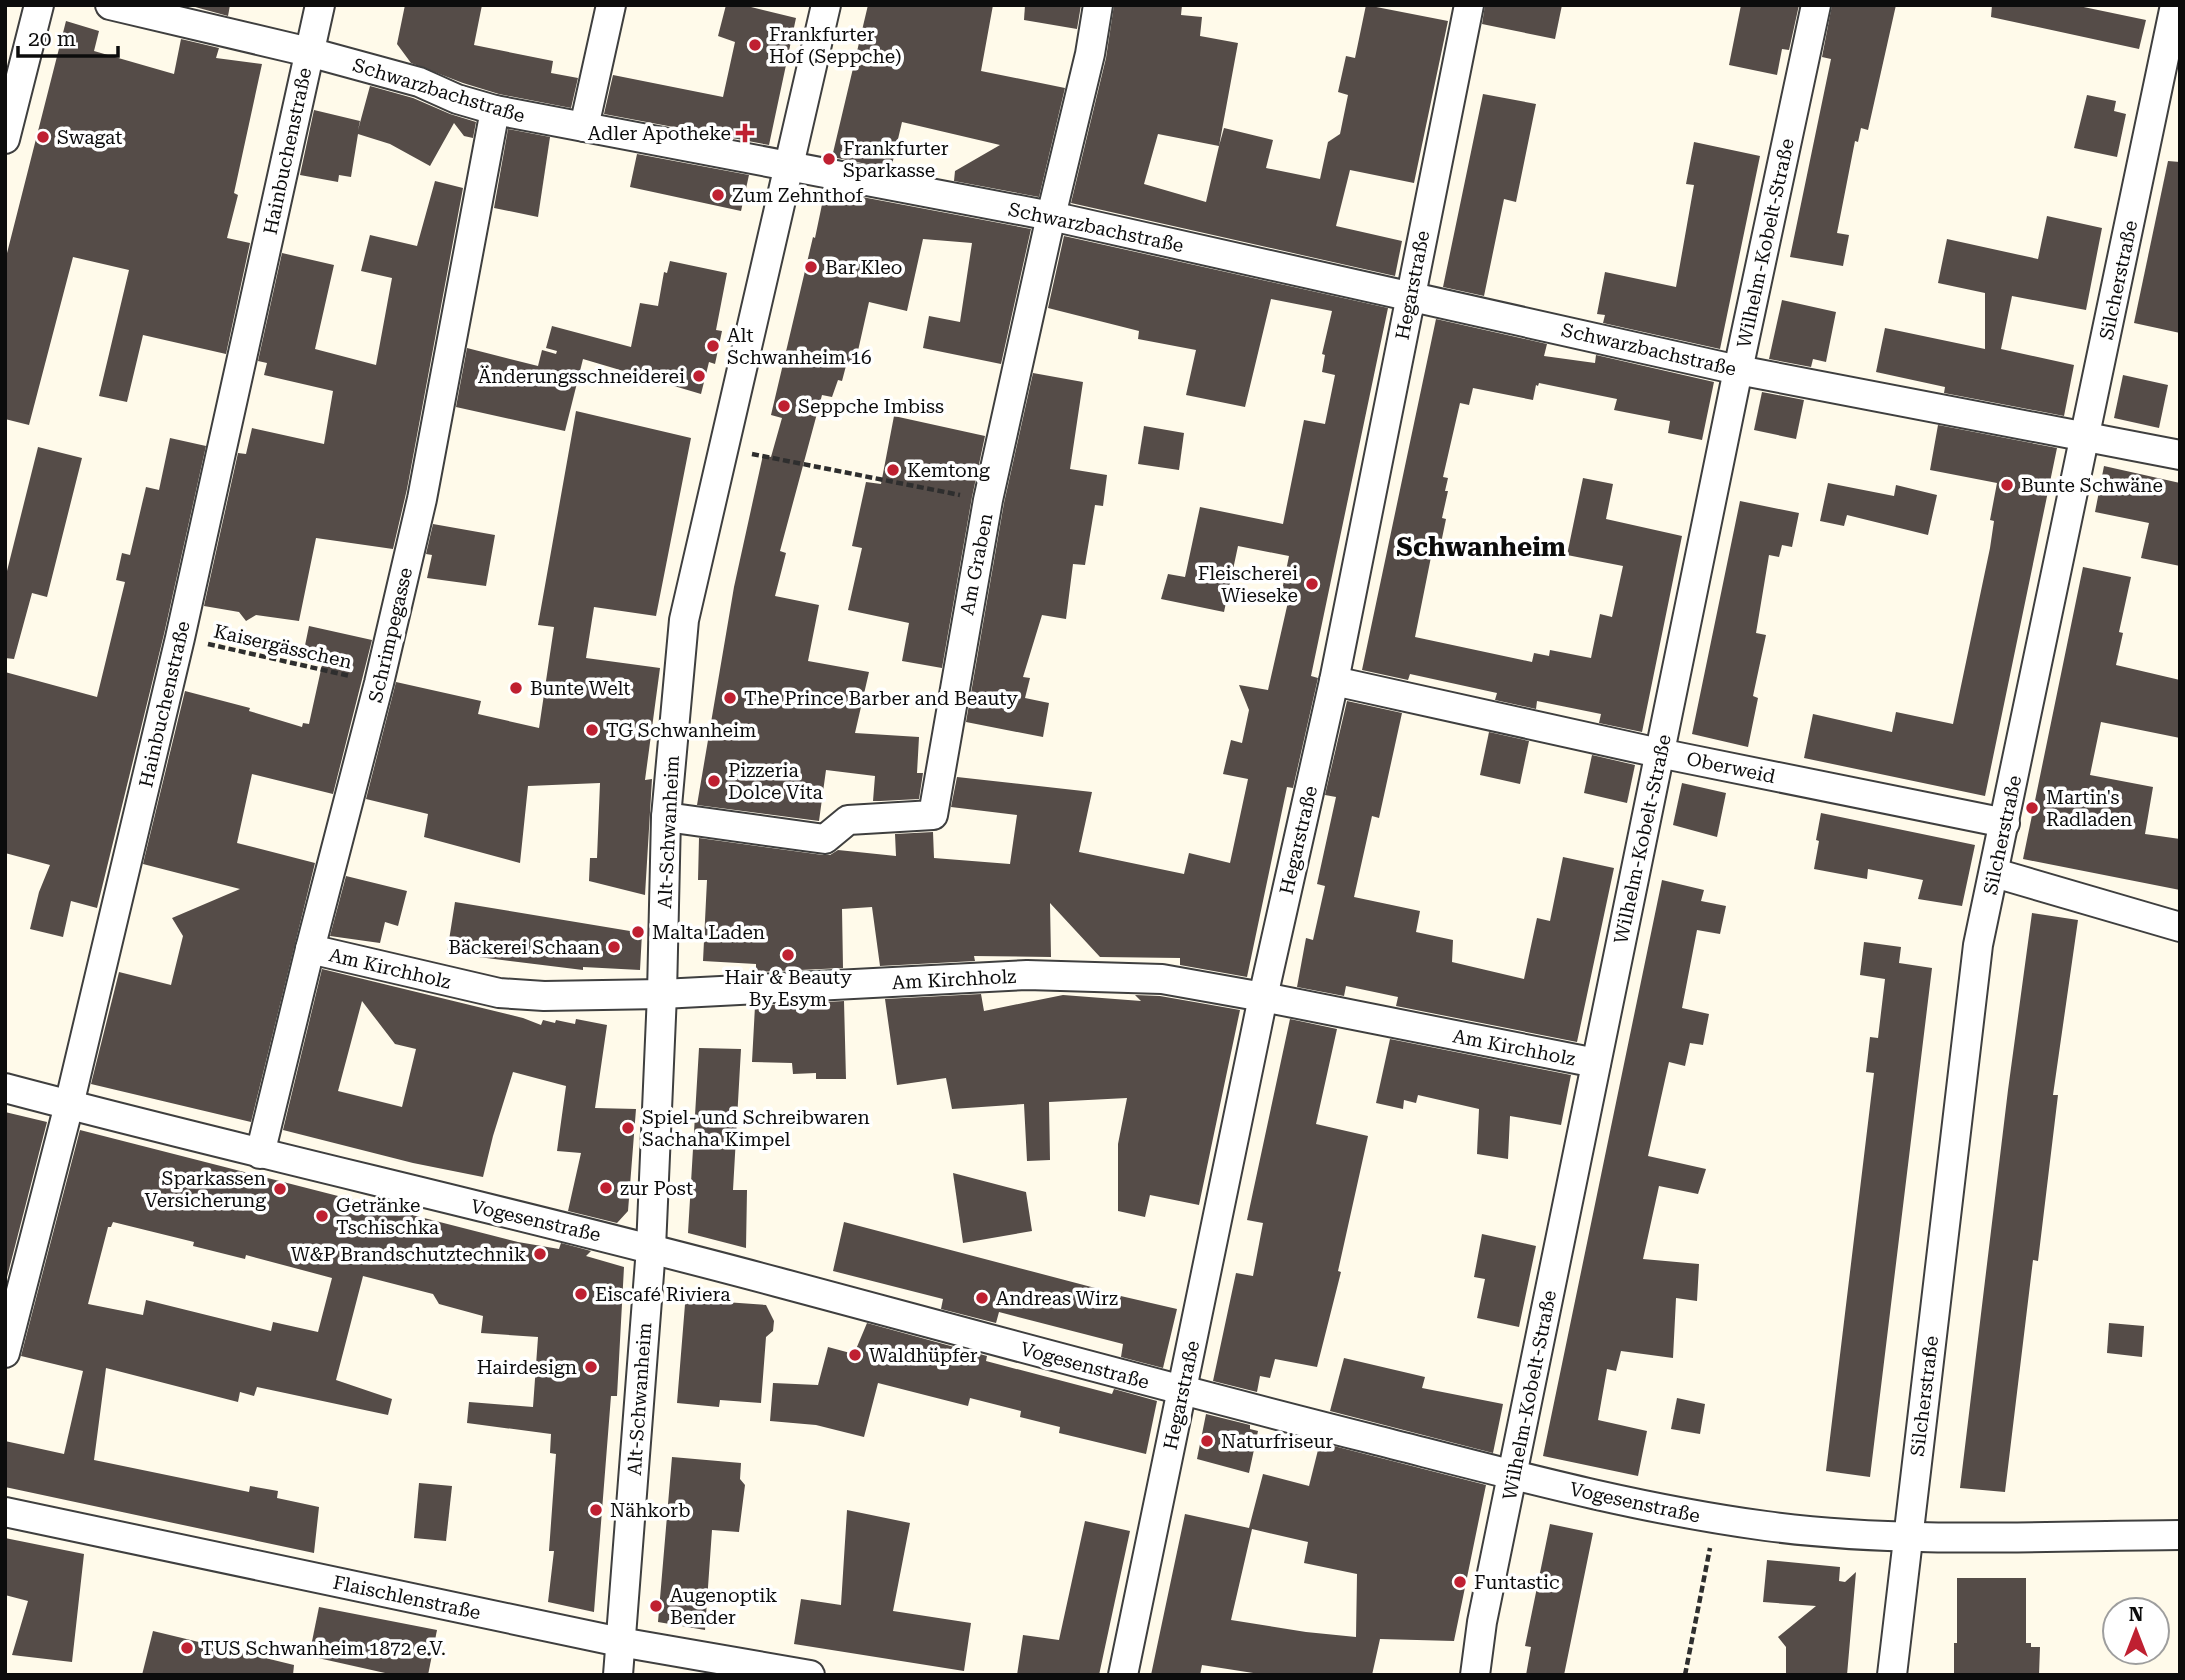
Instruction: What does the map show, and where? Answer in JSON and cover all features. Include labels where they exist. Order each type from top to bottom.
[{"type":"street","points":[[5,139],[40,5]]},
{"type":"street","name":"Schwarzbachstraße","points":[[110,5],[309,52],[419,82],[457,99],[495,110],[1051,216],[1738,370],[2180,455]]},
{"type":"street","name":"Hainbuchenstraße","points":[[5,1353],[69,1105],[180,638],[320,5]]},
{"type":"street","points":[[584,127],[611,5]]},
{"type":"street","name":"Alt-Schwanheim","points":[[618,1675],[651,1248],[662,994],[666,817],[684,620],[826,5]]},
{"type":"street","name":"Am Graben","points":[[666,817],[825,839],[848,820],[933,815],[989,500],[1051,216],[1090,54],[1098,5]]},
{"type":"street","name":"Hegarstraße","points":[[1123,1675],[1263,997],[1334,681],[1469,5]]},
{"type":"street","name":"Wilhelm-Kobelt-Straße","points":[[1475,1675],[1482,1622],[1659,753],[1816,5]]},
{"type":"street","name":"Silcherstraße","points":[[1892,1675],[1978,945],[2175,5]]},
{"type":"street","name":"Schrimpegasse","points":[[260,1154],[379,683],[422,499],[495,110]]},
{"type":"street","name":"Oberweid","points":[[1334,681],[1659,753],[2005,823]]},
{"type":"street","points":[[1995,873],[2180,927]]},
{"type":"street","name":"Am Kirchholz","points":[[310,949],[499,993],[544,996],[662,994],[1027,975],[1162,979],[1596,1063]]},
{"type":"street","name":"Vogesenstraße","points":[[5,1088],[260,1154],[651,1248],[1182,1391],[1513,1475],[1636,1503],[1772,1527],[1908,1536],[2180,1535]]},
{"type":"street","name":"Flaischlenstraße","points":[[5,1512],[620,1642],[810,1675]]},
{"type":"path","points":[[724,449],[989,500]]},
{"type":"path","name":"Kaisergässchen","points":[[180,638],[379,683]]},
{"type":"path","points":[[1685,1675],[1715,1518]]},
{"type":"building","points":[[188,5],[230,5],[228,16]]},
{"type":"building","points":[[405,5],[482,5],[474,45],[553,61],[551,73],[578,78],[571,108],[499,94],[411,63],[397,44]]},
{"type":"building","points":[[726,5],[743,5],[796,18],[769,145],[604,114],[613,75],[723,97],[735,42],[718,36]]},
{"type":"building","points":[[868,5],[993,5],[981,71],[1065,88],[1039,197],[954,181],[955,171],[1000,145],[902,122],[891,169],[832,157]]},
{"type":"building","points":[[1025,5],[1081,5],[1077,29],[1024,20]]},
{"type":"building","points":[[1114,5],[1182,5],[1181,15],[1202,17],[1200,36],[1238,43],[1219,146],[1224,128],[1273,140],[1266,168],[1320,179],[1328,142],[1340,134],[1348,95],[1338,92],[1346,56],[1355,58],[1366,5],[1448,21],[1414,183],[1350,170],[1336,226],[1402,241],[1395,276],[1071,203],[1106,58]],"holes":[[[1158,134],[1219,146],[1206,202],[1144,184]]]},
{"type":"building","points":[[1485,5],[1562,5],[1555,39],[1482,24]]},
{"type":"building","points":[[1741,5],[1799,5],[1789,50],[1782,49],[1777,75],[1729,65]]},
{"type":"building","points":[[1832,5],[1896,5],[1868,130],[1861,128],[1858,142],[1855,141],[1837,233],[1849,235],[1843,266],[1790,257],[1831,59],[1822,57]]},
{"type":"building","points":[[1992,5],[2074,5],[2146,20],[2139,49],[1991,17]]},
{"type":"building","points":[[66,21],[99,31],[94,51],[174,74],[181,39],[219,48],[216,58],[262,64],[234,193],[238,195],[227,238],[250,243],[226,354],[143,335],[127,402],[99,396],[129,270],[73,257],[29,425],[5,419],[5,261]]},
{"type":"building","points":[[370,86],[413,98],[476,122],[473,138],[464,136],[454,123],[430,166],[390,144],[358,134],[351,177],[339,175],[338,182],[300,175],[314,110],[360,121],[358,130]]},
{"type":"building","points":[[1483,94],[1536,104],[1516,202],[1504,199],[1484,296],[1443,287]]},
{"type":"building","points":[[2087,95],[2116,101],[2114,111],[2126,114],[2117,157],[2074,148]]},
{"type":"building","points":[[508,129],[550,137],[538,217],[494,208]]},
{"type":"building","points":[[1694,142],[1760,156],[1720,349],[1603,323],[1605,315],[1597,314],[1605,272],[1676,287],[1694,185],[1686,184]]},
{"type":"building","points":[[637,154],[749,175],[741,211],[630,187]]},
{"type":"building","points":[[2168,161],[2180,162],[2180,333],[2134,323]]},
{"type":"building","points":[[435,181],[463,188],[407,489],[393,549],[316,538],[299,621],[256,615],[246,621],[239,612],[204,606],[238,453],[246,454],[252,428],[324,444],[333,391],[264,375],[267,363],[258,361],[282,253],[334,265],[315,349],[376,365],[392,278],[361,271],[370,235],[417,246]]},
{"type":"building","points":[[825,190],[1031,229],[1001,364],[923,348],[929,316],[960,322],[972,243],[923,239],[907,311],[869,302],[855,364],[847,362],[842,381],[838,380],[832,397],[822,395],[780,551],[786,553],[775,596],[819,605],[808,661],[869,672],[855,733],[919,737],[917,773],[923,773],[919,799],[873,801],[875,776],[826,770],[819,821],[697,805],[734,587],[763,455],[771,457],[782,418],[771,415]]},
{"type":"building","points":[[2047,216],[2102,228],[2086,310],[2012,296],[2001,349],[2074,365],[2064,416],[1944,393],[1945,387],[1876,372],[1885,328],[1985,349],[1985,293],[1938,283],[1947,239],[2038,259]]},
{"type":"building","points":[[1064,236],[1388,308],[1311,676],[1318,678],[1293,788],[1287,787],[1247,977],[1180,965],[1180,958],[1100,957],[1050,903],[1051,957],[974,956],[975,961],[880,966],[872,907],[842,909],[843,968],[756,972],[756,964],[703,961],[707,880],[698,880],[699,838],[823,855],[830,855],[838,850],[896,856],[895,834],[933,832],[934,858],[1010,864],[1017,815],[951,807],[957,777],[1092,792],[1079,852],[1184,874],[1189,853],[1230,863],[1248,779],[1223,774],[1231,740],[1242,743],[1249,710],[1239,685],[1268,690],[1288,602],[1280,600],[1289,556],[1238,546],[1224,612],[1161,599],[1168,574],[1185,577],[1200,507],[1283,524],[1304,420],[1325,424],[1335,375],[1322,372],[1325,355],[1322,354],[1332,311],[1271,299],[1245,407],[1186,395],[1196,350],[1138,339],[1139,331],[1048,308]]},
{"type":"building","points":[[670,261],[727,273],[716,330],[722,331],[715,364],[709,362],[701,394],[583,359],[565,431],[456,407],[467,348],[538,366],[542,350],[556,354],[557,351],[546,348],[552,326],[631,347],[640,303],[658,306],[664,272],[667,273]]},
{"type":"building","points":[[1782,300],[1836,312],[1826,362],[1813,359],[1811,367],[1769,359]]},
{"type":"building","points":[[1436,319],[1547,344],[1544,356],[1595,363],[1596,355],[1714,382],[1702,440],[1668,433],[1670,421],[1614,410],[1617,399],[1539,383],[1536,385],[1533,400],[1473,388],[1469,405],[1460,403],[1443,477],[1448,478],[1442,518],[1446,519],[1440,548],[1433,547],[1415,637],[1532,662],[1534,653],[1549,656],[1550,650],[1591,658],[1600,614],[1612,617],[1623,566],[1567,555],[1583,478],[1613,484],[1606,519],[1682,536],[1642,732],[1599,723],[1601,714],[1537,701],[1536,709],[1495,700],[1497,693],[1410,674],[1408,680],[1362,670]]},
{"type":"building","points":[[1033,373],[1083,382],[1070,469],[1107,475],[1103,506],[1095,505],[1085,565],[1073,564],[1066,619],[1042,615],[1023,677],[1030,678],[1025,698],[1049,703],[1043,737],[966,722],[1004,503]]},
{"type":"building","points":[[2123,375],[2168,385],[2159,428],[2114,418]]},
{"type":"building","points":[[1762,392],[1804,400],[1796,439],[1754,430]]},
{"type":"building","points":[[576,411],[691,438],[656,616],[594,607],[586,658],[660,668],[645,780],[652,779],[645,895],[589,881],[590,858],[597,858],[600,783],[528,786],[520,863],[424,837],[428,814],[366,799],[396,682],[481,701],[478,714],[539,728],[554,627],[538,625]]},
{"type":"building","points":[[894,416],[985,436],[942,668],[902,661],[909,623],[848,610],[862,548],[852,546],[866,482],[881,484]]},
{"type":"building","points":[[1938,425],[2057,448],[1985,796],[1804,758],[1813,714],[1892,732],[1896,712],[1953,724],[1990,548],[1994,521],[1990,520],[1997,483],[1930,470]]},
{"type":"building","points":[[1144,426],[1184,433],[1179,470],[1138,464]]},
{"type":"building","points":[[170,438],[206,446],[164,634],[97,908],[71,901],[63,937],[30,929],[39,892],[50,865],[5,853],[5,672],[97,697],[125,582],[116,580],[122,553],[130,555],[146,487],[159,490]]},
{"type":"building","points":[[38,447],[82,458],[47,597],[32,593],[14,659],[5,658],[5,579]]},
{"type":"building","points":[[2104,466],[2180,483],[2180,566],[2141,558],[2149,523],[2095,512]]},
{"type":"building","points":[[1828,483],[1894,496],[1896,485],[1937,495],[1928,535],[1847,515],[1844,526],[1820,521]]},
{"type":"building","points":[[1740,501],[1799,513],[1792,547],[1782,545],[1779,557],[1769,555],[1756,633],[1766,635],[1753,696],[1758,698],[1748,747],[1692,734]]},
{"type":"building","points":[[433,524],[495,535],[486,586],[427,578],[432,555],[426,554]]},
{"type":"building","points":[[2083,567],[2131,577],[2119,632],[2123,633],[2116,665],[2180,680],[2180,738],[2101,722],[2090,775],[2153,787],[2145,834],[2180,839],[2180,890],[2023,859]]},
{"type":"building","points":[[309,626],[372,640],[333,794],[252,774],[237,843],[315,863],[251,1122],[91,1084],[119,972],[171,985],[183,936],[172,918],[240,889],[143,864],[185,691],[250,708],[249,711],[302,727],[303,723],[309,724],[322,665],[302,660]]},
{"type":"building","points":[[1347,701],[1402,713],[1379,818],[1372,816],[1354,897],[1420,911],[1416,932],[1453,940],[1452,962],[1524,979],[1537,918],[1550,921],[1563,857],[1614,868],[1577,1042],[1396,1006],[1398,997],[1346,986],[1344,996],[1297,987],[1306,938],[1313,940],[1325,886],[1317,884],[1336,797],[1325,795]]},
{"type":"building","points":[[1489,732],[1529,741],[1520,784],[1480,775]]},
{"type":"building","points":[[1592,755],[1635,765],[1627,803],[1584,793]]},
{"type":"building","points":[[1682,783],[1726,793],[1717,837],[1673,825]]},
{"type":"building","points":[[1821,813],[1975,845],[1962,906],[1918,899],[1923,880],[1868,869],[1867,879],[1814,869]]},
{"type":"building","points":[[346,876],[407,891],[398,926],[385,922],[380,943],[330,936]]},
{"type":"building","points":[[1662,880],[1704,890],[1701,901],[1726,906],[1720,934],[1697,930],[1682,1008],[1709,1014],[1703,1045],[1690,1043],[1685,1066],[1669,1062],[1648,1156],[1706,1169],[1698,1194],[1659,1186],[1643,1259],[1699,1264],[1697,1301],[1676,1298],[1673,1358],[1621,1351],[1616,1371],[1607,1369],[1598,1420],[1647,1431],[1638,1476],[1543,1456]]},
{"type":"building","points":[[455,902],[642,933],[640,970],[583,967],[583,970],[447,953]]},
{"type":"building","points":[[2032,913],[2078,920],[2053,1095],[2058,1095],[2038,1261],[2033,1260],[2005,1492],[1960,1488]]},
{"type":"building","points":[[1864,942],[1901,947],[1899,963],[1932,968],[1870,1477],[1826,1471],[1874,1073],[1866,1072],[1870,1037],[1878,1038],[1885,979],[1860,975]]},
{"type":"building","points":[[322,969],[523,1018],[541,1025],[543,1020],[575,1024],[576,1019],[607,1025],[595,1108],[636,1109],[628,1211],[617,1223],[568,1211],[581,1153],[557,1151],[566,1086],[513,1072],[483,1177],[413,1163],[283,1130]],"holes":[[[362,1001],[395,1044],[416,1049],[402,1107],[338,1091]]]},
{"type":"building","points":[[981,994],[984,1011],[1063,995],[1141,1001],[1135,995],[1160,996],[1240,1010],[1199,1205],[1150,1195],[1145,1217],[1118,1211],[1118,1144],[1127,1098],[1049,1102],[1050,1160],[1027,1161],[1024,1104],[952,1109],[946,1078],[897,1085],[885,999]]},
{"type":"building","points":[[844,1001],[846,1079],[816,1079],[816,1073],[793,1074],[792,1063],[752,1062],[755,1006]]},
{"type":"building","points":[[1290,1019],[1337,1029],[1316,1124],[1368,1136],[1338,1271],[1341,1272],[1317,1367],[1275,1359],[1270,1378],[1260,1376],[1257,1392],[1213,1381],[1236,1273],[1253,1276],[1263,1223],[1247,1220]]},
{"type":"building","points":[[1390,1039],[1571,1075],[1561,1125],[1510,1116],[1508,1159],[1477,1154],[1479,1109],[1418,1095],[1416,1103],[1404,1100],[1403,1109],[1376,1103]]},
{"type":"building","points":[[699,1048],[741,1049],[733,1190],[747,1190],[746,1248],[688,1233]]},
{"type":"building","points":[[5,1112],[47,1122],[5,1285]]},
{"type":"building","points":[[80,1130],[518,1242],[559,1249],[561,1243],[591,1251],[586,1256],[624,1267],[617,1396],[611,1396],[594,1612],[548,1602],[554,1551],[549,1551],[556,1454],[550,1453],[551,1434],[467,1423],[469,1402],[533,1407],[538,1337],[481,1333],[483,1316],[439,1304],[433,1294],[363,1276],[336,1380],[392,1399],[388,1415],[257,1387],[254,1396],[240,1392],[238,1402],[106,1368],[94,1460],[249,1492],[250,1486],[278,1491],[277,1498],[319,1507],[314,1553],[5,1487],[5,1441],[64,1454],[83,1371],[21,1356]],"holes":[[[113,1222],[194,1242],[193,1246],[245,1259],[246,1255],[332,1278],[318,1332],[273,1322],[271,1331],[146,1300],[143,1315],[88,1304],[108,1227],[111,1227]]]},
{"type":"building","points":[[953,1173],[1026,1192],[1032,1231],[963,1243]]},
{"type":"building","points":[[844,1222],[1099,1291],[1177,1309],[1163,1368],[1121,1357],[1123,1344],[999,1312],[996,1323],[941,1309],[943,1299],[833,1271]]},
{"type":"building","points":[[1482,1234],[1536,1246],[1519,1327],[1477,1318],[1485,1279],[1474,1277]]},
{"type":"building","points":[[686,1292],[726,1294],[725,1302],[766,1305],[774,1321],[773,1331],[766,1337],[761,1403],[720,1400],[719,1407],[677,1403]]},
{"type":"building","points":[[867,1323],[987,1356],[986,1361],[1112,1394],[1114,1389],[1157,1401],[1146,1454],[1059,1433],[1060,1427],[1020,1417],[1021,1411],[970,1398],[968,1406],[878,1383],[864,1437],[816,1425],[770,1421],[773,1383],[818,1385],[828,1347],[854,1354]]},
{"type":"building","points":[[2109,1323],[2144,1326],[2142,1357],[2107,1353]]},
{"type":"building","points":[[1344,1358],[1425,1377],[1422,1388],[1503,1404],[1493,1453],[1330,1411]]},
{"type":"building","points":[[1677,1398],[1705,1404],[1700,1434],[1671,1429]]},
{"type":"building","points":[[1206,1414],[1250,1425],[1250,1429],[1258,1431],[1249,1473],[1197,1459]]},
{"type":"building","points":[[1322,1443],[1486,1485],[1454,1641],[1380,1639],[1372,1675],[1266,1675],[1202,1665],[1200,1675],[1151,1675],[1185,1514],[1249,1528],[1263,1474],[1309,1486],[1319,1446],[1321,1447]],"holes":[[[1252,1529],[1308,1542],[1304,1563],[1357,1574],[1356,1637],[1231,1620]]]},
{"type":"building","points":[[672,1457],[741,1463],[740,1479],[745,1485],[739,1532],[712,1530],[705,1630],[658,1622]]},
{"type":"building","points":[[419,1483],[452,1486],[446,1541],[414,1538]]},
{"type":"building","points":[[847,1510],[910,1523],[893,1611],[971,1623],[964,1671],[794,1644],[801,1599],[841,1605]]},
{"type":"building","points":[[1085,1521],[1130,1531],[1099,1675],[1017,1675],[1023,1635],[1059,1640]]},
{"type":"building","points":[[1550,1524],[1593,1533],[1564,1675],[1526,1675],[1531,1647],[1525,1646]]},
{"type":"building","points":[[5,1538],[84,1554],[72,1662],[12,1655],[28,1601],[5,1595]]},
{"type":"building","points":[[1767,1560],[1840,1567],[1839,1581],[1845,1582],[1856,1572],[1847,1675],[1786,1675],[1786,1647],[1778,1637],[1816,1606],[1763,1602]]},
{"type":"building","points":[[1957,1578],[2026,1578],[2026,1643],[2031,1643],[2031,1647],[2040,1647],[2039,1675],[1954,1675]]},
{"type":"building","points":[[319,1607],[437,1630],[428,1675],[394,1675],[309,1656]]},
{"type":"building","name":"TUS Schwanheim 1872 e.V.","points":[[153,1631],[294,1665],[293,1675],[142,1675]]},
{"type":"place","name":"Frankfurter Hof (Seppche)","points":[[755,45]]},
{"type":"place","name":"Adler Apotheke","points":[[745,133]]},
{"type":"place","name":"Swagat","points":[[43,137]]},
{"type":"place","name":"Frankfurter Sparkasse","points":[[829,159]]},
{"type":"place","name":"Zum Zehnthof","points":[[718,195]]},
{"type":"place","name":"Bar Kleo","points":[[811,267]]},
{"type":"place","name":"Alt Schwanheim 16","points":[[713,346]]},
{"type":"place","name":"Änderungsschneiderei","points":[[699,376]]},
{"type":"place","name":"Seppche Imbiss","points":[[784,406]]},
{"type":"place","name":"Kemtong","points":[[893,470]]},
{"type":"place","name":"Bunte Schwäne","points":[[2007,485]]},
{"type":"place","name":"Fleischerei Wieseke","points":[[1312,584]]},
{"type":"place","name":"Bunte Welt","points":[[516,688]]},
{"type":"place","name":"The Prince Barber and Beauty","points":[[730,698]]},
{"type":"place","name":"TG Schwanheim","points":[[592,730]]},
{"type":"place","name":"Pizzeria Dolce Vita","points":[[714,781]]},
{"type":"place","name":"Martin's Radladen","points":[[2032,808]]},
{"type":"place","name":"Malta Laden","points":[[638,932]]},
{"type":"place","name":"Bäckerei Schaan","points":[[614,947]]},
{"type":"place","name":"Hair & Beauty By Esym","points":[[788,955]]},
{"type":"place","name":"Spiel- und Schreibwaren Sachaha Kimpel","points":[[628,1128]]},
{"type":"place","name":"zur Post","points":[[606,1188]]},
{"type":"place","name":"Sparkassen Versicherung","points":[[280,1189]]},
{"type":"place","name":"Getränke Tschischka","points":[[322,1216]]},
{"type":"place","name":"W&P Brandschutztechnik","points":[[540,1254]]},
{"type":"place","name":"Eiscafé Riviera","points":[[581,1294]]},
{"type":"place","name":"Andreas Wirz","points":[[982,1298]]},
{"type":"place","name":"Waldhüpfer","points":[[855,1355]]},
{"type":"place","name":"Hairdesign","points":[[591,1367]]},
{"type":"place","name":"Naturfriseur","points":[[1207,1441]]},
{"type":"place","name":"Nähkorb","points":[[596,1510]]},
{"type":"place","name":"Funtastic","points":[[1460,1582]]},
{"type":"place","name":"Augenoptik Bender","points":[[656,1606]]},
{"type":"place","name":"TUS Schwanheim 1872 e.V.","points":[[187,1648]]},
{"type":"district","name":"Schwanheim","points":[[1481,547]]}]
